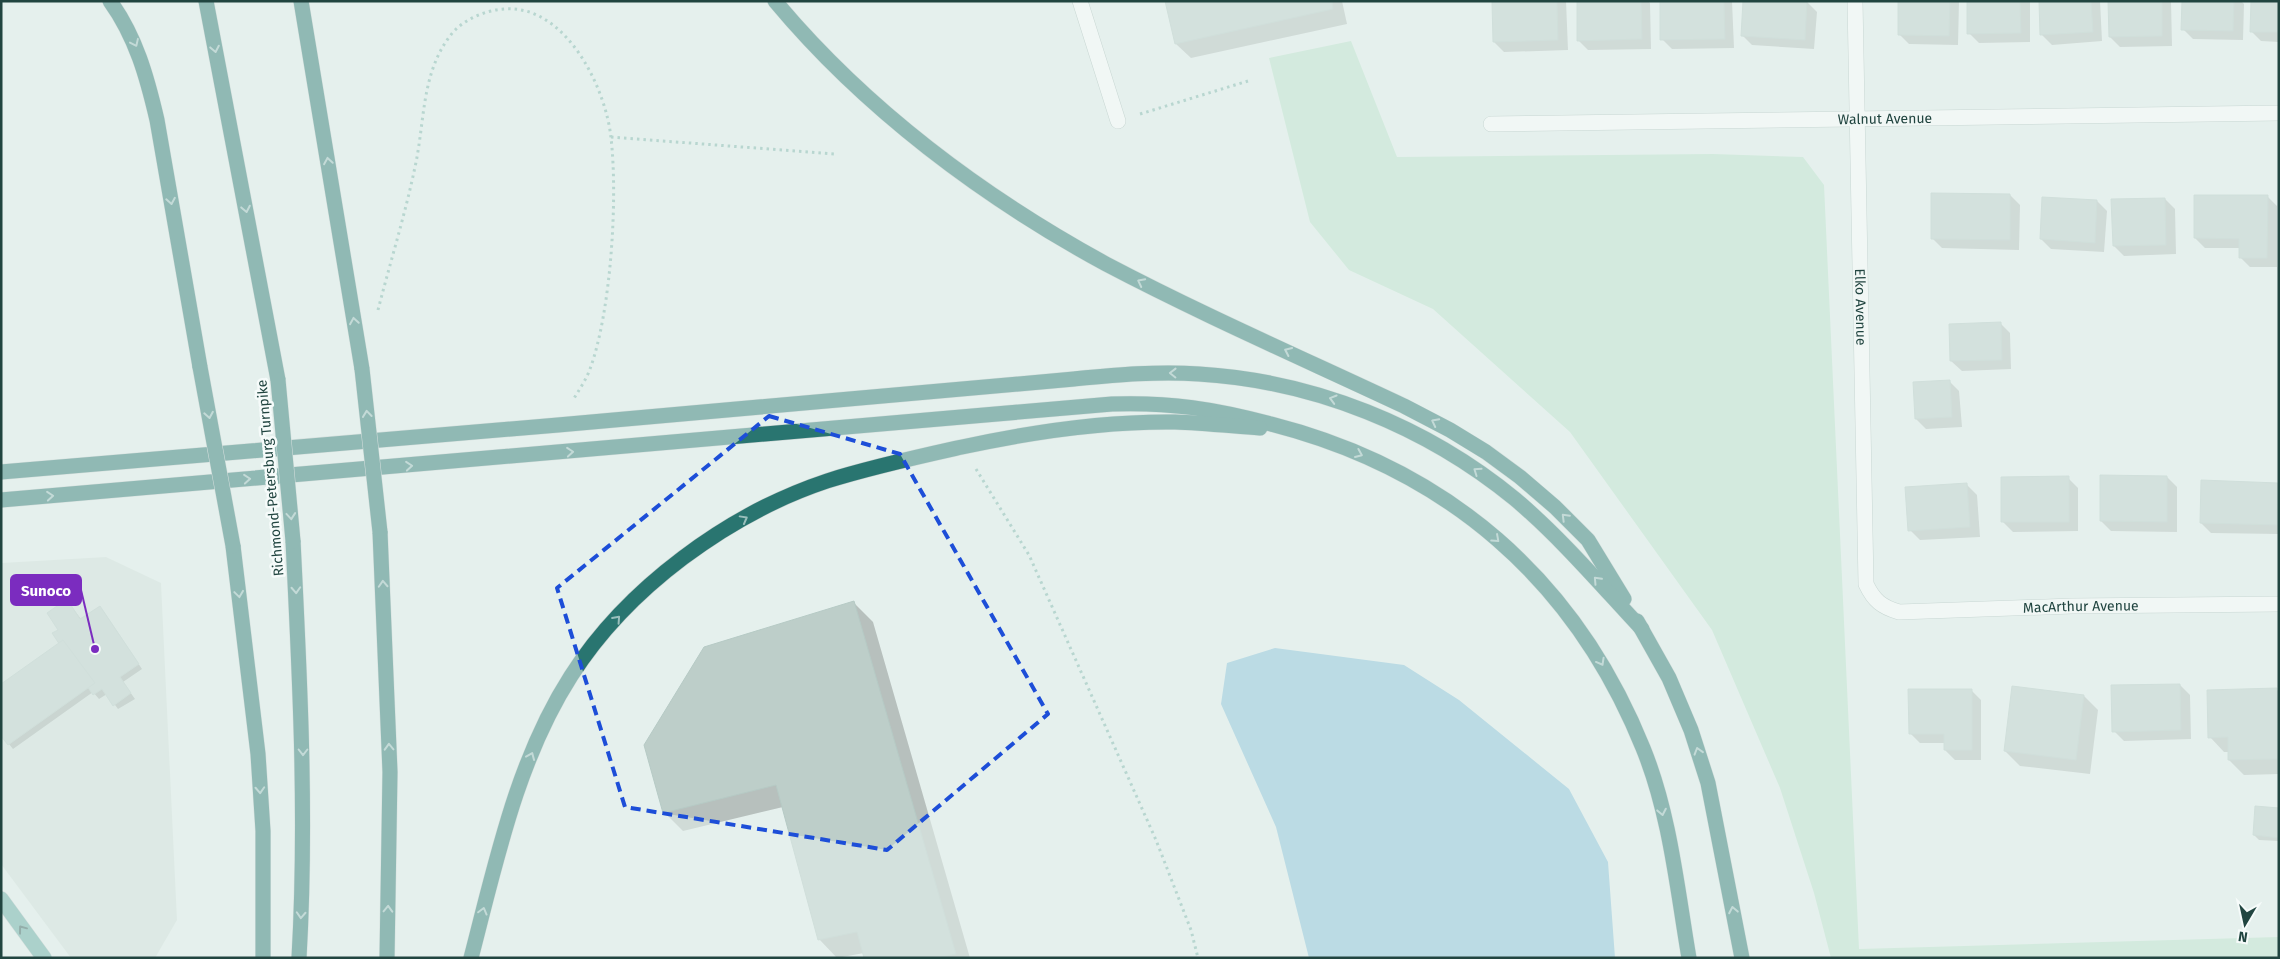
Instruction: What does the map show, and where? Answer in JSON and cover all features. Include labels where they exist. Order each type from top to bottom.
[{"type":"highway","points":[[110,1],[122,17],[137,47],[148,81],[157,120],[233,546],[258,754],[263,831],[263,958]]},
{"type":"highway","name":"Richmond-Petersburg Turnpike","points":[[206,1],[278,380],[293,541],[303,733],[303,883],[299,958]]},
{"type":"highway","points":[[301,1],[362,369],[380,532],[390,772],[387,958]]},
{"type":"highway","points":[[775,1],[834,66],[887,114],[974,181],[1019,211],[1106,263],[1404,406],[1450,430],[1493,457],[1555,507],[1588,540],[1642,629],[1669,678],[1687,721],[1708,783],[1742,958]]},
{"type":"highway","points":[[1,472],[1148,373],[1200,374],[1252,380],[1299,389],[1353,405],[1422,437],[1476,470],[1515,499],[1545,526],[1642,629]]},
{"type":"highway","points":[[1,500],[1112,404],[1152,402],[1192,406],[1297,430],[1387,465],[1437,493],[1482,526],[1517,556],[1561,604],[1599,658],[1622,698],[1644,750],[1660,803],[1688,958]]},
{"type":"highway","points":[[471,958],[505,828],[525,772],[549,714],[576,669],[628,607],[668,570],[706,542],[744,518],[825,482],[871,468],[962,447],[1045,432],[1113,424],[1175,422],[1297,430]]},
{"type":"main road","points":[[1,899],[44,958]]},
{"type":"street","points":[[1080,1],[1118,121]]},
{"type":"street","name":"Elko Avenue","points":[[1855,1],[1866,584],[1873,599],[1884,607]]},
{"type":"street","name":"Walnut Avenue","points":[[1491,124],[2279,113]]},
{"type":"street","name":"MacArthur Avenue","points":[[1884,607],[1899,612],[2072,606],[2279,604]]},
{"type":"path","points":[[378,311],[416,166],[426,97],[434,65],[450,35],[477,16],[507,8],[534,14],[548,21],[574,46],[586,66],[605,109],[611,137],[612,199],[609,271],[603,316],[590,368],[558,425]]},
{"type":"path","points":[[1118,121],[1248,81]]},
{"type":"path","points":[[611,137],[834,154]]},
{"type":"path","points":[[962,447],[1029,555],[1156,840],[1191,930],[1198,958]]},
{"type":"highlighted area","points":[[769,416],[900,454],[1048,714],[887,850],[625,807],[557,588]]},
{"type":"shaded area","points":[[106,557],[161,583],[177,920],[155,958],[71,958],[1,864],[1,563]]},
{"type":"green space","points":[[1351,41],[1397,157],[1713,154],[1803,157],[1824,185],[1859,949],[2279,937],[2279,958],[1831,958],[1814,893],[1780,788],[1712,630],[1570,432],[1433,309],[1349,270],[1310,222],[1269,58]]},
{"type":"water","points":[[1275,648],[1404,665],[1459,700],[1569,789],[1608,862],[1615,958],[1309,958],[1276,827],[1221,704],[1227,663]]},
{"type":"building","points":[[1165,1],[1332,1],[1333,9],[1175,44]]},
{"type":"building","points":[[1557,1],[1558,40],[1493,42],[1492,2]]},
{"type":"building","points":[[1577,1],[1641,1],[1642,39],[1577,41]]},
{"type":"building","points":[[1660,1],[1724,1],[1725,39],[1660,40]]},
{"type":"building","points":[[1743,1],[1807,1],[1805,40],[1741,36]]},
{"type":"building","points":[[1898,1],[1950,1],[1949,36],[1898,35]]},
{"type":"building","points":[[1967,1],[2020,1],[2021,33],[1967,34]]},
{"type":"building","points":[[2039,1],[2091,1],[2093,32],[2040,35]]},
{"type":"building","points":[[2108,1],[2162,1],[2162,36],[2109,37]]},
{"type":"building","points":[[2182,1],[2234,1],[2233,31],[2181,30]]},
{"type":"building","points":[[2251,1],[2279,1],[2279,32],[2250,32]]},
{"type":"building","points":[[1931,193],[2010,194],[2010,240],[1931,239]]},
{"type":"building","points":[[2194,195],[2268,195],[2267,258],[2239,258],[2239,239],[2194,238]]},
{"type":"building","points":[[2042,197],[2097,200],[2095,243],[2040,239]]},
{"type":"building","points":[[2165,198],[2166,245],[2113,246],[2111,199]]},
{"type":"building","points":[[2001,322],[2002,360],[1950,361],[1949,324]]},
{"type":"building","points":[[1950,380],[1952,417],[1915,419],[1913,382]]},
{"type":"building","points":[[2100,475],[2167,476],[2167,522],[2100,521]]},
{"type":"building","points":[[2069,476],[2069,522],[2001,522],[2001,477]]},
{"type":"building","points":[[2201,480],[2278,483],[2277,525],[2200,523]]},
{"type":"building","points":[[1967,483],[1970,527],[1908,531],[1905,487]]},
{"type":"building","points":[[67,599],[80,619],[100,606],[139,664],[120,677],[131,693],[113,706],[102,689],[93,695],[52,633],[58,630],[47,613]]},
{"type":"building","points":[[854,601],[956,954],[939,958],[864,958],[857,932],[818,940],[776,785],[663,813],[644,745],[704,647]]},
{"type":"building","points":[[63,640],[95,683],[8,745],[1,736],[1,684]]},
{"type":"building","points":[[2180,684],[2181,730],[2112,732],[2111,685]]},
{"type":"building","points":[[2012,686],[2084,695],[2076,760],[2004,751]]},
{"type":"building","points":[[2277,688],[2278,759],[2228,760],[2228,737],[2208,738],[2207,690]]},
{"type":"building","points":[[1908,689],[1972,689],[1972,750],[1944,750],[1944,734],[1909,734]]},
{"type":"building","points":[[2255,806],[2279,808],[2279,838],[2253,835]]},
{"type":"place","name":"Sunoco","points":[[95,649]]}]
